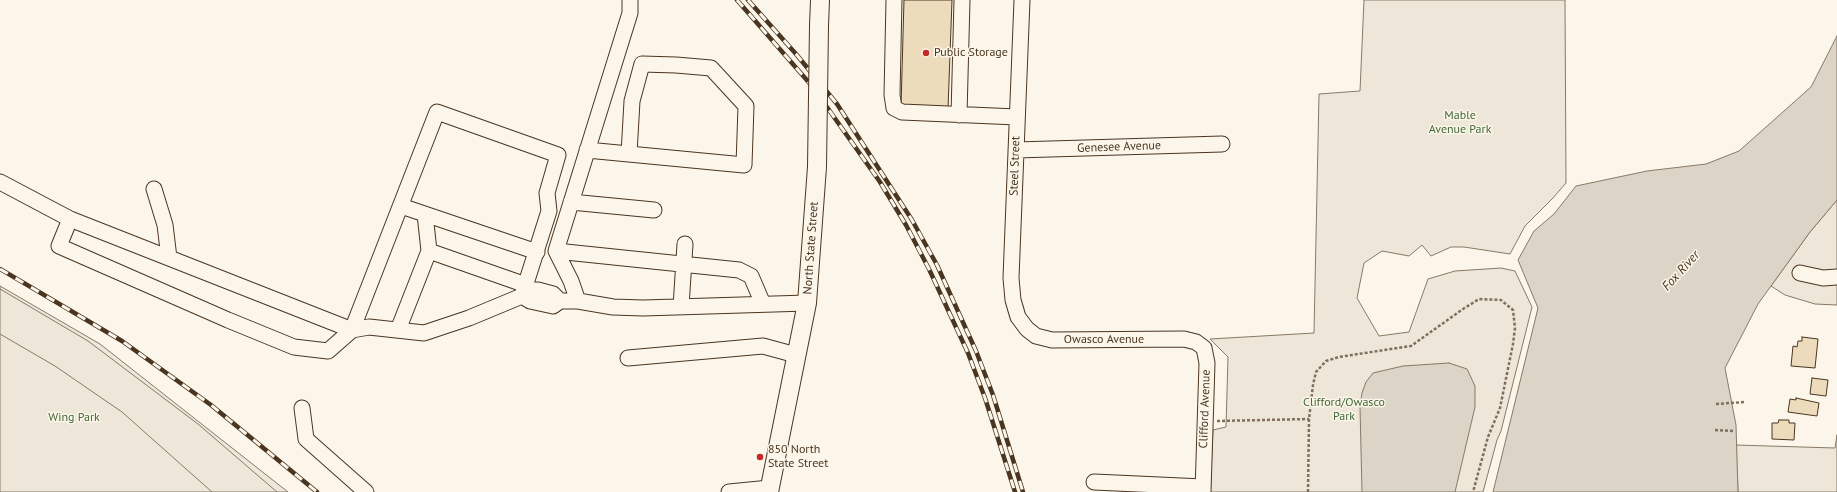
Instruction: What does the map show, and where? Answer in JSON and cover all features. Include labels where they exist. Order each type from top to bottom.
[{"type":"main road","name":"North State Street","points":[[770,490],[807,302],[817,167],[818,26],[820,0]]},
{"type":"street","points":[[578,302],[571,281],[556,251],[630,13],[630,0]]},
{"type":"street","points":[[894,0],[892,95],[894,108],[902,112],[959,116],[1017,117]]},
{"type":"street","points":[[959,116],[962,0]]},
{"type":"street","name":"Steel Street","points":[[1022,0],[1011,278],[1013,300],[1018,317],[1027,329]]},
{"type":"street","points":[[587,150],[744,165],[746,106],[711,68],[642,64],[632,101],[629,154]]},
{"type":"street","points":[[0,182],[70,219],[352,330],[369,327],[424,333],[469,318],[524,290],[549,211],[547,193],[558,155],[437,112],[352,330],[328,351],[294,347],[59,246],[70,219]]},
{"type":"street","name":"Genesee Avenue","points":[[1016,150],[1222,144]]},
{"type":"street","points":[[154,189],[165,225],[169,258]]},
{"type":"street","points":[[571,202],[654,210]]},
{"type":"street","points":[[401,206],[536,252]]},
{"type":"street","points":[[398,330],[429,251],[425,214]]},
{"type":"street","points":[[681,307],[686,244]]},
{"type":"street","points":[[429,251],[524,290],[530,301],[553,306],[560,301],[613,307],[681,307],[807,302]]},
{"type":"street","points":[[556,251],[740,270],[751,276],[763,304]]},
{"type":"street","points":[[1800,273],[1823,278],[1837,277]]},
{"type":"street","name":"Owasco Avenue","points":[[1027,329],[1036,336],[1052,340],[1184,339]]},
{"type":"street","name":"Clifford Avenue","points":[[1184,339],[1196,342],[1204,348],[1207,356],[1203,489]]},
{"type":"street","points":[[628,358],[762,346],[796,355]]},
{"type":"street","points":[[302,408],[306,439],[366,492]]},
{"type":"street","points":[[1094,482],[1203,489]]},
{"type":"street","points":[[729,492],[770,490]]},
{"type":"path","points":[[1308,492],[1309,419],[1312,385],[1316,372],[1326,361],[1339,356],[1410,346],[1479,299],[1501,300],[1513,310],[1515,328],[1513,344],[1500,408],[1488,437],[1473,492]]},
{"type":"path","points":[[1716,404],[1745,402]]},
{"type":"path","points":[[1205,421],[1309,419]]},
{"type":"path","points":[[1716,430],[1734,431]]},
{"type":"green space","points":[[1364,0],[1565,0],[1566,183],[1525,226],[1510,254],[1464,247],[1451,247],[1431,256],[1422,245],[1409,256],[1382,251],[1364,263],[1357,298],[1379,336],[1409,332],[1428,279],[1455,271],[1501,268],[1515,271],[1532,307],[1501,431],[1497,440],[1483,492],[1210,492],[1213,430],[1226,427],[1228,357],[1210,339],[1314,333],[1319,94],[1360,91]]},
{"type":"green space","points":[[1837,200],[1837,305],[1815,304],[1785,295],[1771,286],[1810,232]]},
{"type":"green space","name":"Wing Park","points":[[0,286],[100,344],[288,492],[0,492]]},
{"type":"green space","points":[[1837,435],[1837,492],[1738,492],[1736,445],[1835,448]]},
{"type":"shaded area","points":[[0,289],[88,341],[198,424],[277,492],[212,492],[122,412],[55,366],[0,334]]},
{"type":"water","name":"Fox River","points":[[1837,36],[1837,200],[1810,232],[1758,304],[1725,368],[1736,425],[1738,492],[1493,492],[1538,308],[1518,260],[1534,231],[1554,214],[1576,186],[1647,171],[1706,164],[1739,151],[1811,87]]},
{"type":"water","points":[[1449,363],[1467,369],[1475,386],[1475,407],[1455,492],[1362,492],[1360,407],[1362,393],[1366,382],[1373,373],[1403,366]]},
{"type":"building","name":"Public Storage","points":[[904,0],[952,0],[948,109],[901,107]]},
{"type":"building","points":[[1802,337],[1818,339],[1815,368],[1791,366],[1793,346],[1797,347],[1798,341],[1802,341]]},
{"type":"building","points":[[1812,378],[1828,380],[1826,396],[1810,394]]},
{"type":"building","points":[[1796,398],[1819,403],[1817,416],[1788,412],[1790,399],[1796,400]]},
{"type":"building","points":[[1779,420],[1789,420],[1789,423],[1795,423],[1794,440],[1772,439],[1772,423],[1778,423]]},
{"type":"railway","points":[[737,0],[812,86],[880,182],[906,225],[929,269],[968,353],[985,398],[1015,492]]},
{"type":"railway","points":[[748,0],[796,54],[837,104],[912,220],[937,265],[976,351],[993,395],[1023,492]]},
{"type":"railway","points":[[0,269],[122,341],[211,405],[317,492]]},
{"type":"place","name":"Public Storage","points":[[926,53]]},
{"type":"place","name":"850 North State Street","points":[[760,457]]},
{"type":"park label","name":"Mable Avenue Park","points":[[1460,123]]},
{"type":"park label","name":"Clifford/Owasco Park","points":[[1344,410]]}]
